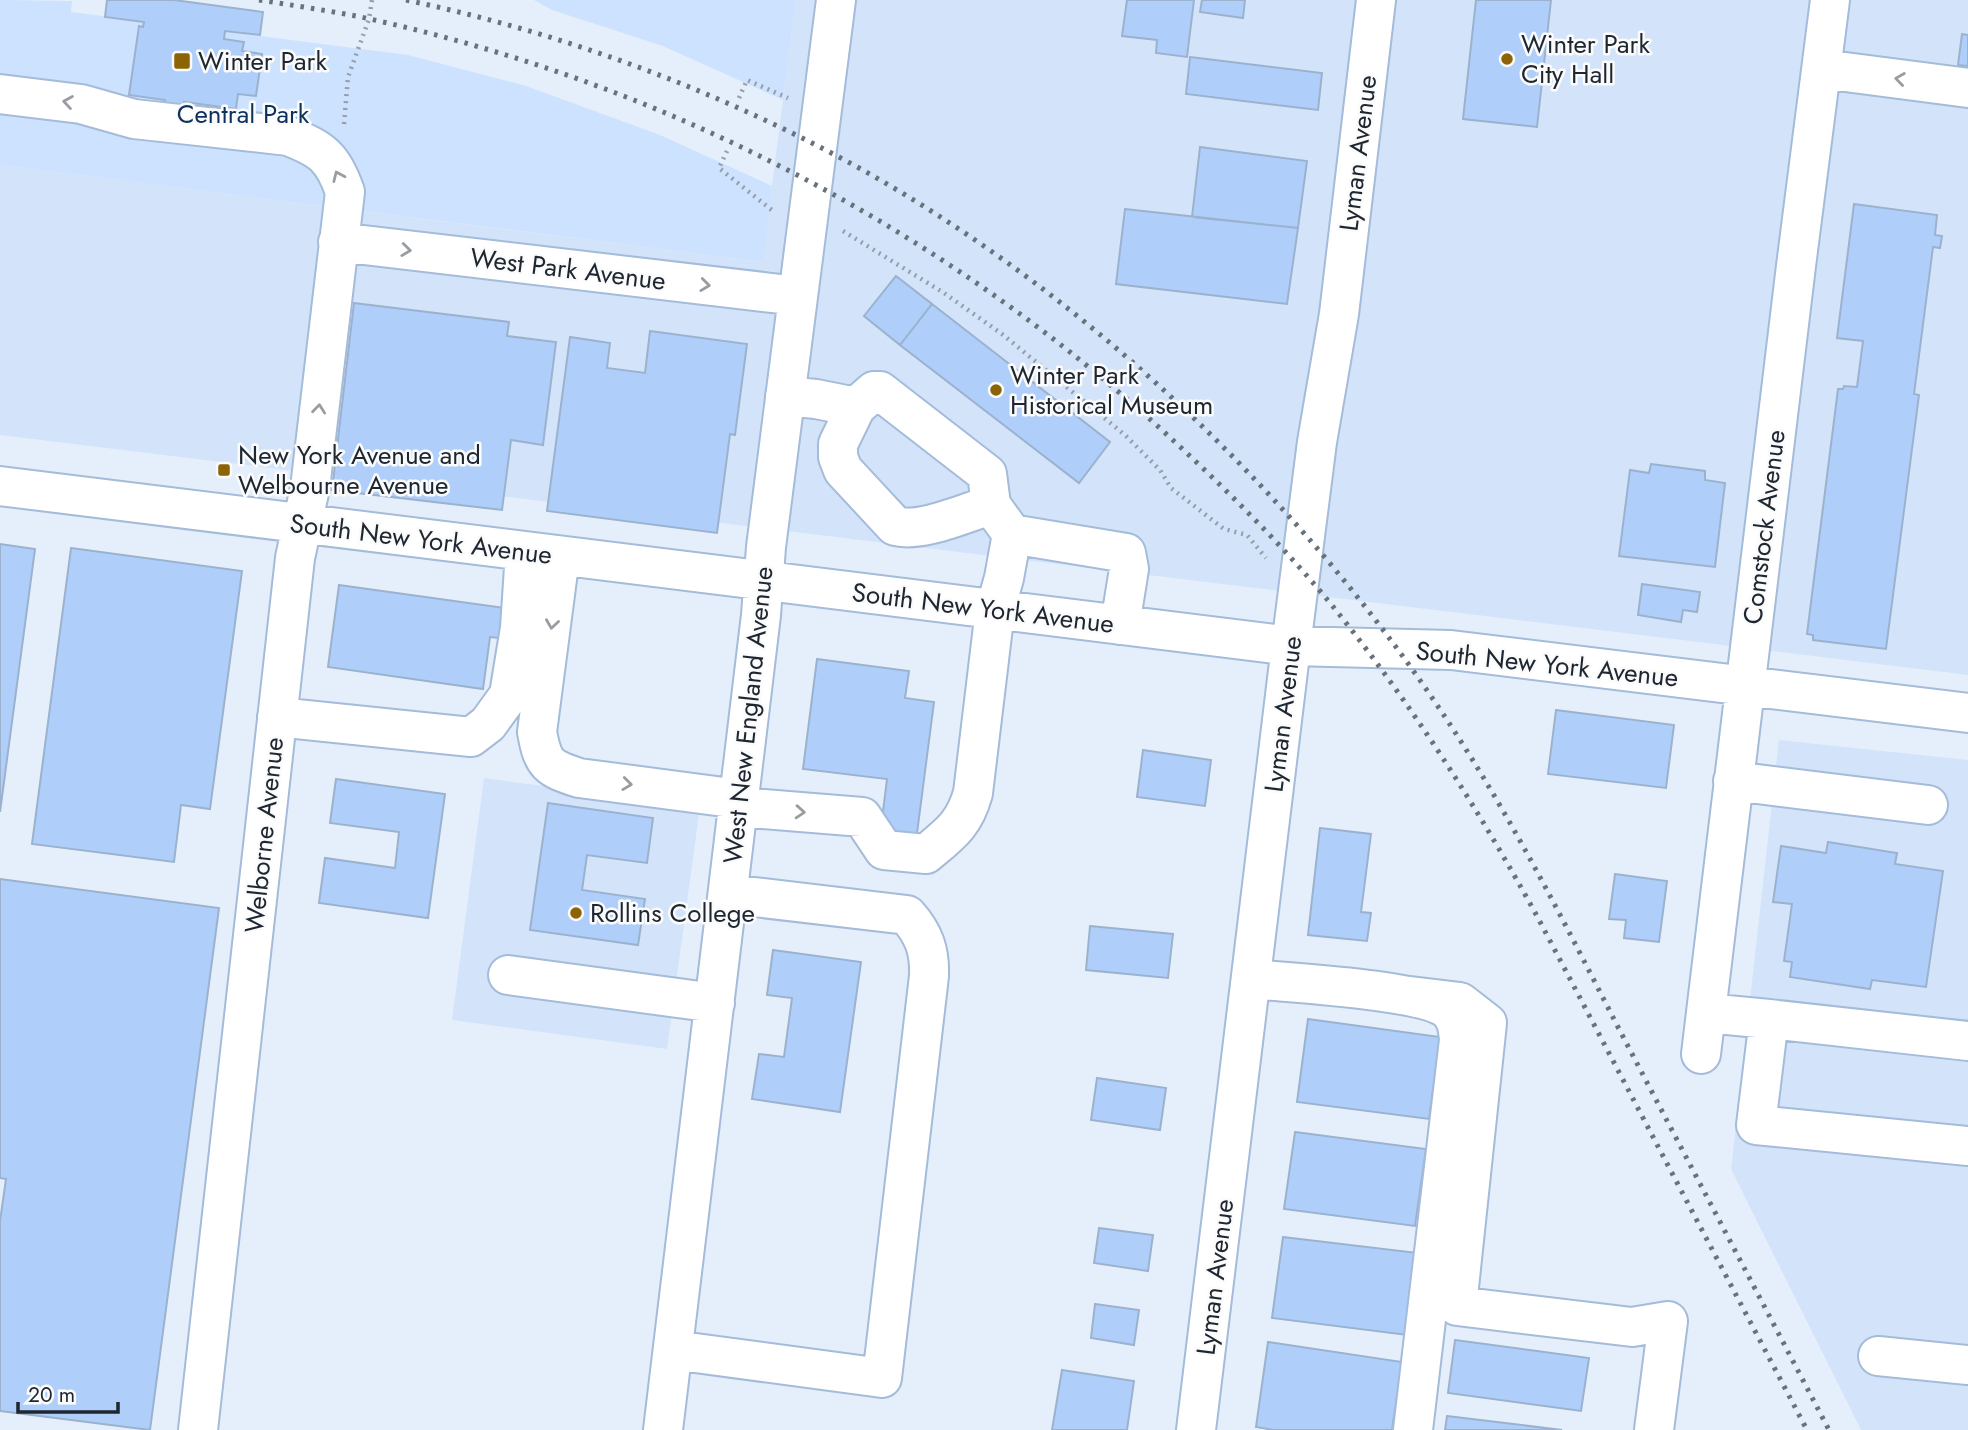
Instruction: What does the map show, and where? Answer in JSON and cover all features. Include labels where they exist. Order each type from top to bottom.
[{"type":"street","name":"West New England Avenue","points":[[663,1430],[739,803],[766,547],[836,0]]},
{"type":"street","name":"Lyman Avenue","points":[[1196,1430],[1291,646],[1317,442],[1339,314],[1376,0]]},
{"type":"street","name":"Comstock Avenue","points":[[1701,1054],[1830,0]]},
{"type":"street","points":[[1822,69],[1968,88]]},
{"type":"street","name":"Welborne Avenue","points":[[0,94],[81,104],[134,119],[288,136],[327,157],[337,169],[345,192],[310,488],[295,558],[198,1430]]},
{"type":"street","name":"West Park Avenue","points":[[338,242],[798,296]]},
{"type":"street","points":[[543,554],[537,733],[541,756],[556,771],[579,778],[739,803],[862,817],[884,850],[926,854],[958,828],[969,808],[995,610],[1004,578],[1001,519],[987,474],[880,391],[874,391],[856,407],[838,444],[838,457],[843,470],[895,526],[905,529],[932,523],[1001,519],[1126,554],[1129,569],[1120,625]]},
{"type":"street","points":[[785,396],[856,407]]},
{"type":"street","name":"South New York Avenue","points":[[0,486],[1291,646],[1451,650],[1968,713]]},
{"type":"street","points":[[277,717],[471,737],[488,724],[509,695],[520,628],[543,554]]},
{"type":"street","points":[[1733,782],[1928,805]]},
{"type":"street","points":[[673,1350],[882,1378],[930,958],[918,928],[907,915],[728,894]]},
{"type":"street","points":[[508,975],[715,1003]]},
{"type":"street","points":[[1251,979],[1460,1002],[1487,1023],[1457,1306],[1632,1327],[1668,1321],[1654,1430]]},
{"type":"street","points":[[1402,995],[1429,1000],[1451,1013],[1459,1040],[1413,1430]]},
{"type":"street","points":[[1706,1013],[1968,1041]]},
{"type":"street","points":[[1769,1019],[1756,1125],[1968,1146]]},
{"type":"street","points":[[1878,1356],[1968,1365]]},
{"type":"path","points":[[344,134],[348,77],[369,19],[372,0]]},
{"type":"path","points":[[739,98],[747,80],[789,98]]},
{"type":"path","points":[[727,151],[719,168],[774,211]]},
{"type":"path","points":[[839,229],[944,293],[1002,334],[1125,435],[1160,470],[1171,488],[1224,529],[1247,535],[1270,562]]},
{"type":"shaded area","points":[[796,0],[1968,0],[1968,675],[0,435],[0,165],[762,262]]},
{"type":"shaded area","points":[[1779,740],[1968,760],[1968,1430],[1861,1430],[1731,1169]]},
{"type":"shaded area","name":"Rollins College","points":[[484,778],[700,807],[667,1049],[452,1020]]},
{"type":"green space","name":"Central Park","points":[[0,0],[72,1],[71,12],[408,55],[526,86],[660,135],[772,186],[763,262],[0,165]]},
{"type":"green space","points":[[534,0],[796,0],[783,100],[663,46],[552,10]]},
{"type":"building","points":[[107,0],[174,0],[263,12],[260,35],[225,31],[224,39],[244,42],[242,51],[262,54],[256,96],[238,94],[236,109],[184,102],[183,110],[163,107],[165,100],[129,95],[139,26],[143,27],[144,22],[105,17]]},
{"type":"building","points":[[1127,0],[1194,0],[1187,57],[1156,53],[1157,40],[1122,36]]},
{"type":"building","points":[[1202,0],[1245,0],[1243,18],[1200,12]]},
{"type":"building","name":"Winter Park City Hall","points":[[1476,0],[1551,0],[1537,127],[1463,119]]},
{"type":"building","points":[[1962,34],[1968,35],[1968,66],[1958,65]]},
{"type":"building","points":[[1190,57],[1322,73],[1318,110],[1186,94]]},
{"type":"building","points":[[1200,147],[1307,161],[1298,228],[1192,217]]},
{"type":"building","points":[[1854,204],[1937,215],[1935,235],[1942,236],[1940,248],[1933,247],[1914,394],[1919,395],[1886,649],[1813,640],[1813,635],[1807,634],[1838,389],[1843,389],[1844,386],[1857,387],[1863,341],[1837,338]]},
{"type":"building","points":[[1125,209],[1298,228],[1287,304],[1116,284]]},
{"type":"building","points":[[896,276],[932,304],[900,345],[864,316]]},
{"type":"building","points":[[354,303],[509,322],[507,336],[556,342],[543,445],[511,440],[502,510],[332,490]]},
{"type":"building","points":[[932,304],[1110,442],[1079,483],[900,345]]},
{"type":"building","points":[[650,331],[747,344],[735,435],[730,434],[717,533],[547,511],[570,337],[610,343],[607,368],[645,373]]},
{"type":"building","points":[[1651,464],[1705,471],[1705,480],[1725,483],[1715,567],[1619,556],[1630,470],[1649,473]]},
{"type":"building","points":[[0,544],[35,549],[0,812]]},
{"type":"building","points":[[71,548],[242,571],[210,809],[181,805],[174,862],[32,844]]},
{"type":"building","points":[[1642,584],[1700,592],[1697,612],[1683,610],[1681,622],[1638,615]]},
{"type":"building","points":[[339,585],[512,609],[508,639],[490,637],[483,689],[328,667]]},
{"type":"building","points":[[817,659],[909,671],[905,698],[934,702],[916,841],[880,836],[887,779],[803,769]]},
{"type":"building","points":[[1556,710],[1674,725],[1666,788],[1548,774]]},
{"type":"building","points":[[1143,750],[1211,760],[1205,806],[1137,797]]},
{"type":"building","points":[[336,779],[445,794],[428,918],[319,903],[325,858],[395,868],[399,832],[330,823]]},
{"type":"building","points":[[548,803],[653,818],[647,863],[587,855],[582,890],[645,899],[638,945],[530,930]]},
{"type":"building","points":[[1320,828],[1371,834],[1361,912],[1371,913],[1367,941],[1308,935]]},
{"type":"building","points":[[1828,842],[1897,853],[1895,864],[1943,871],[1926,987],[1872,980],[1870,989],[1790,977],[1792,962],[1784,961],[1792,904],[1773,902],[1781,846],[1826,853]]},
{"type":"building","points":[[1615,874],[1667,881],[1659,942],[1624,938],[1626,920],[1609,919]]},
{"type":"building","points":[[0,879],[219,908],[150,1430],[0,1411],[0,1221],[6,1179],[0,1178]]},
{"type":"building","points":[[1090,926],[1173,934],[1168,978],[1086,970]]},
{"type":"building","points":[[773,950],[861,962],[840,1112],[752,1099],[759,1054],[784,1057],[792,998],[767,995]]},
{"type":"building","points":[[1308,1019],[1440,1037],[1429,1119],[1297,1102]]},
{"type":"building","points":[[1097,1078],[1166,1088],[1160,1130],[1091,1120]]},
{"type":"building","points":[[1295,1132],[1426,1149],[1415,1226],[1284,1209]]},
{"type":"building","points":[[1099,1228],[1153,1235],[1148,1271],[1094,1263]]},
{"type":"building","points":[[1283,1237],[1418,1253],[1407,1335],[1272,1318]]},
{"type":"building","points":[[1095,1304],[1139,1310],[1134,1345],[1091,1338]]},
{"type":"building","points":[[1455,1340],[1589,1358],[1581,1411],[1448,1393]]},
{"type":"building","points":[[1268,1342],[1402,1362],[1392,1430],[1274,1430],[1256,1427]]},
{"type":"building","points":[[1062,1370],[1134,1381],[1127,1430],[1052,1430]]},
{"type":"building","points":[[1447,1416],[1562,1430],[1445,1430]]},
{"type":"railway","points":[[259,0],[356,16],[470,44],[581,80],[690,124],[795,174],[897,231],[994,296],[1088,366],[1176,443],[1258,523],[1317,587],[1364,646],[1444,759],[1538,918],[1807,1430]]},
{"type":"railway","points":[[406,0],[563,41],[665,77],[814,144],[908,197],[1001,258],[1090,326],[1175,400],[1255,480],[1330,564],[1399,651],[1482,775],[1562,918],[1829,1430]]},
{"type":"place","name":"Winter Park City Hall","points":[[1507,59]]},
{"type":"place","name":"Winter Park","points":[[182,61]]},
{"type":"place","name":"Winter Park Historical Museum","points":[[996,390]]},
{"type":"place","name":"New York Avenue and Welbourne Avenue","points":[[224,470]]},
{"type":"place","name":"Rollins College","points":[[576,913]]}]
